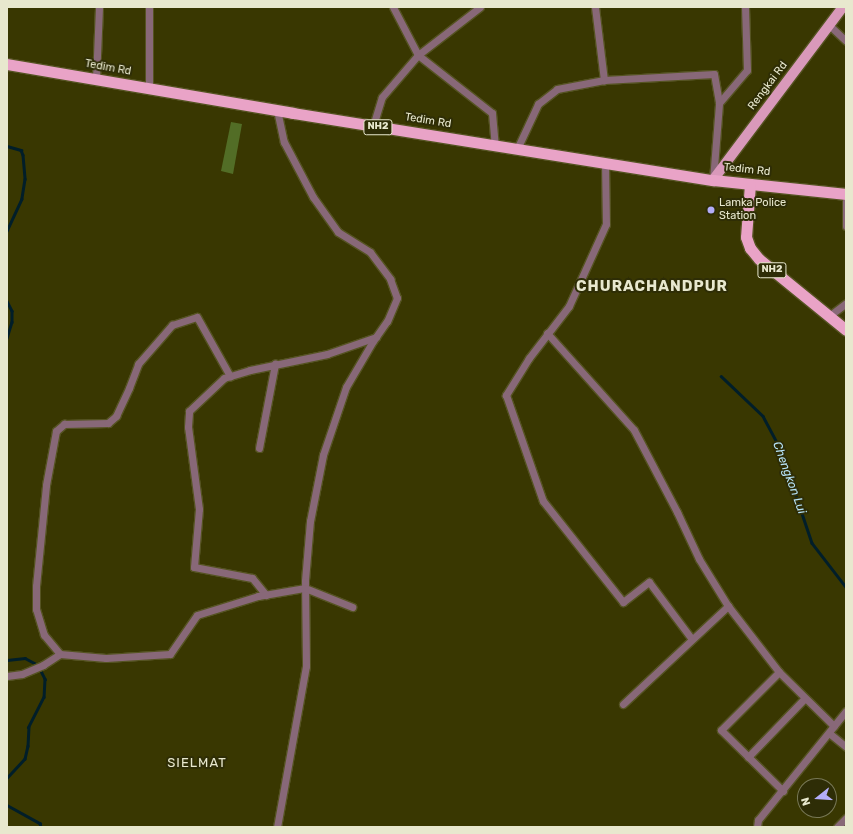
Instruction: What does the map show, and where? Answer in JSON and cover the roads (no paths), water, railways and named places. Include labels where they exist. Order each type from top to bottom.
[{"type":"highway","name":"Tedim Rd","points":[[7,64],[373,126],[713,180],[846,194]]},
{"type":"highway","name":"NH2","points":[[750,184],[746,237],[750,248],[759,259],[846,330]]},
{"type":"main road","name":"Rengkai Rd","points":[[713,180],[843,7]]},
{"type":"street","points":[[96,79],[98,7]]},
{"type":"street","points":[[149,7],[149,88]]},
{"type":"street","points":[[393,7],[418,55],[492,113],[495,145]]},
{"type":"street","points":[[373,126],[382,97],[418,55],[480,7]]},
{"type":"street","points":[[595,7],[604,80]]},
{"type":"street","points":[[719,103],[747,70],[745,7]]},
{"type":"street","points":[[829,25],[846,41]]},
{"type":"street","points":[[517,149],[538,104],[557,89],[604,80],[714,74],[719,103],[713,180]]},
{"type":"street","points":[[276,110],[284,142],[313,197],[338,232],[370,252],[390,279],[397,298],[387,321],[376,336],[346,387],[323,455],[310,521],[305,588],[306,666],[277,827]]},
{"type":"street","points":[[605,162],[606,224],[569,306],[528,358],[506,395],[543,501],[623,602],[649,582],[691,638]]},
{"type":"street","points":[[846,201],[846,226]]},
{"type":"street","points":[[829,316],[846,303]]},
{"type":"street","points":[[60,654],[44,635],[36,609],[36,586],[46,484],[56,431],[64,424],[108,423],[116,416],[138,364],[172,325],[197,317],[230,376]]},
{"type":"street","points":[[548,333],[634,430],[699,559],[728,606],[778,672],[804,699],[834,726]]},
{"type":"street","points":[[266,595],[252,578],[194,567],[199,509],[188,427],[190,411],[224,378],[275,364],[327,354],[376,336]]},
{"type":"street","points":[[259,448],[275,364]]},
{"type":"street","points":[[7,676],[22,674],[60,654],[106,658],[170,654],[197,615],[266,595],[305,588],[352,607]]},
{"type":"street","points":[[623,704],[691,638],[728,606]]},
{"type":"street","points":[[778,672],[721,730],[782,791]]},
{"type":"street","points":[[748,757],[804,699]]},
{"type":"street","points":[[757,827],[758,820],[846,711]]},
{"type":"street","points":[[829,733],[846,747]]},
{"type":"street","points":[[837,827],[846,818]]},
{"type":"waterway","points":[[7,146],[21,150],[23,155],[25,179],[22,199],[7,231]]},
{"type":"waterway","points":[[7,301],[12,311],[12,322],[7,338]]},
{"type":"waterway","name":"Chengkon Lui","points":[[721,376],[763,416],[780,448],[812,543],[846,587]]},
{"type":"waterway","points":[[7,660],[25,658],[38,665],[45,679],[44,697],[29,727],[28,746],[25,759],[7,778]]},
{"type":"waterway","points":[[7,805],[40,823],[41,827]]},
{"type":"place","name":"Lamka Police Station","points":[[711,210]]},
{"type":"district","name":"CHURACHANDPUR","points":[[652,287]]},
{"type":"district","name":"SIELMAT","points":[[197,763]]}]
